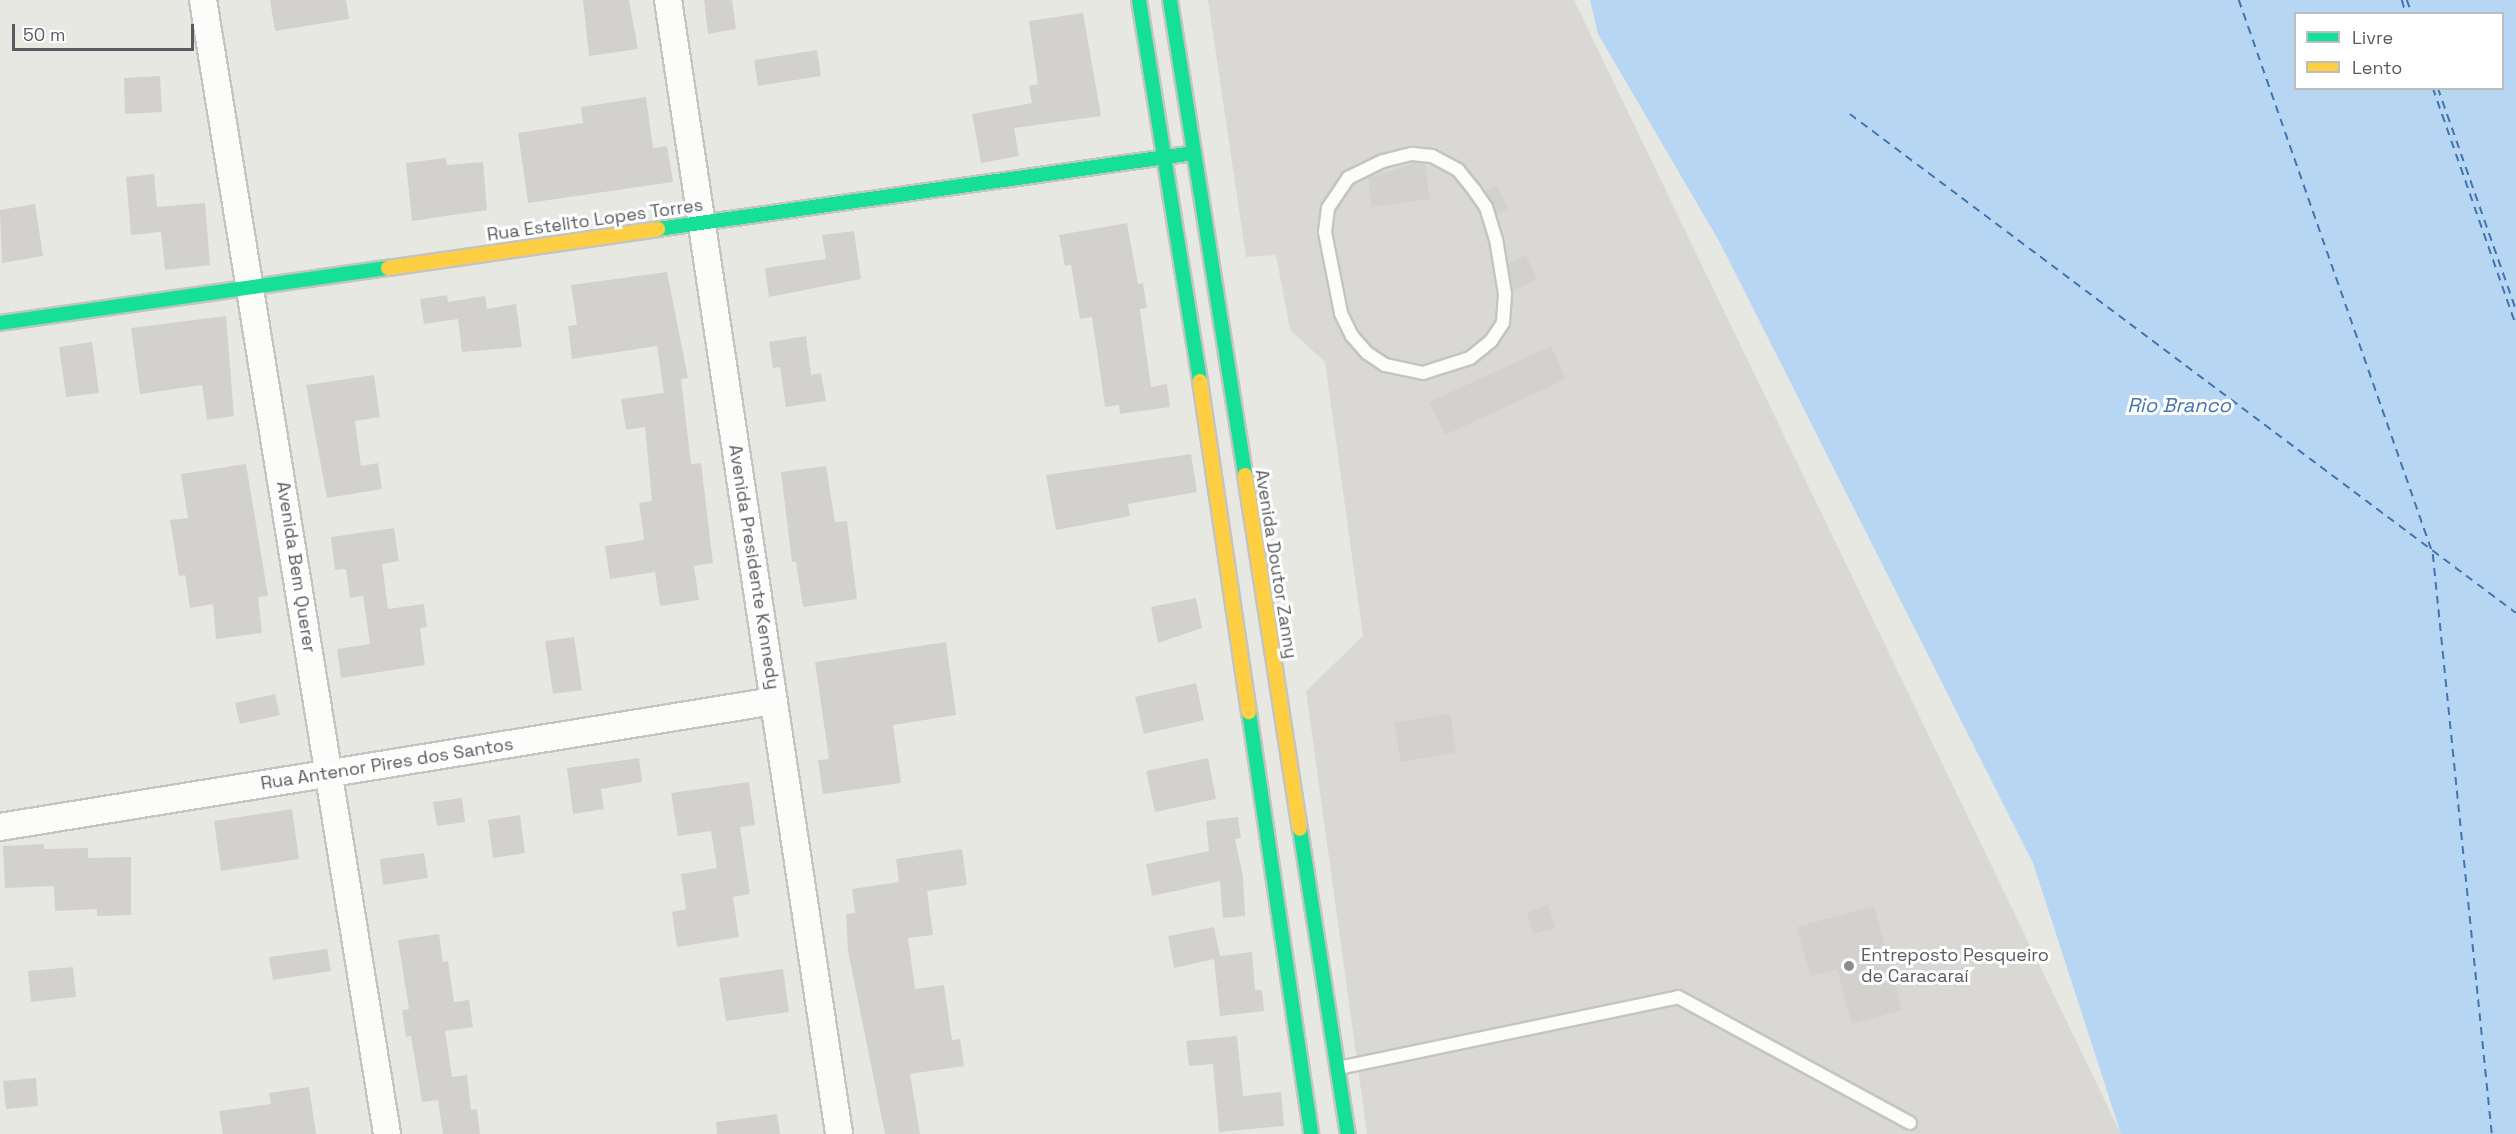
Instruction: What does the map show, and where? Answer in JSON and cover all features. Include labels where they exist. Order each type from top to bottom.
[{"type":"street","name":"Avenida Bem Querer","points":[[203,0],[387,1134]]},
{"type":"street","name":"Avenida Presidente Kennedy","points":[[668,0],[839,1134]]},
{"type":"street","points":[[1139,0],[1167,157],[1311,1134]]},
{"type":"street","name":"Avenida Doutor Zanny","points":[[1170,0],[1348,1134]]},
{"type":"street","name":"Rua Estelito Lopes Torres","points":[[0,322],[1194,153]]},
{"type":"street","name":"Rua Antenor Pires dos Santos","points":[[0,827],[774,701]]},
{"type":"lane","points":[[1412,154],[1432,156],[1458,170],[1486,207],[1496,239],[1505,294],[1503,323],[1491,341],[1470,358],[1446,367],[1423,374],[1401,371],[1367,353],[1352,336],[1341,313],[1325,232],[1328,208],[1348,178],[1383,161],[1412,154]]},
{"type":"lane","points":[[1338,1068],[1678,997],[1910,1123]]},
{"type":"shaded area","points":[[1208,0],[1574,0],[2121,1134],[1367,1134],[1306,691],[1363,636],[1325,362],[1290,330],[1276,255],[1246,257]]},
{"type":"water","name":"Rio Branco","points":[[1590,0],[2516,0],[2516,1134],[2121,1134],[2033,863],[1719,241],[1598,34]]},
{"type":"building","points":[[270,0],[346,0],[349,19],[275,31]]},
{"type":"building","points":[[583,0],[629,0],[638,49],[589,56]]},
{"type":"building","points":[[704,0],[732,0],[736,29],[708,34]]},
{"type":"building","points":[[1083,13],[1101,116],[1014,128],[1019,156],[981,163],[972,114],[1032,103],[1029,86],[1038,84],[1029,21]]},
{"type":"building","points":[[817,50],[821,76],[758,86],[754,60]]},
{"type":"building","points":[[160,76],[162,112],[125,114],[124,78]]},
{"type":"building","points":[[646,97],[653,148],[667,146],[673,182],[528,203],[518,133],[583,123],[581,107]]},
{"type":"building","points":[[446,158],[447,165],[483,162],[487,210],[412,221],[406,163]]},
{"type":"building","points":[[1415,163],[1425,164],[1430,199],[1372,207],[1368,178]]},
{"type":"building","points":[[154,174],[157,207],[205,203],[210,265],[165,270],[161,232],[131,235],[126,177]]},
{"type":"building","points":[[1497,185],[1508,209],[1497,214],[1485,191]]},
{"type":"building","points":[[35,204],[43,256],[2,263],[0,210]]},
{"type":"building","points":[[1127,223],[1138,284],[1143,283],[1147,308],[1140,309],[1151,387],[1167,384],[1170,407],[1120,414],[1119,405],[1105,407],[1092,317],[1080,319],[1071,265],[1065,266],[1059,235]]},
{"type":"building","points":[[854,231],[861,279],[769,297],[765,268],[826,259],[822,235]]},
{"type":"building","points":[[1526,255],[1537,279],[1513,291],[1508,263]]},
{"type":"building","points":[[667,272],[688,378],[681,379],[691,464],[701,463],[713,563],[694,566],[699,600],[660,606],[655,572],[610,579],[605,546],[644,540],[639,503],[652,501],[645,427],[626,430],[621,399],[664,393],[657,346],[572,359],[568,326],[577,325],[571,285]]},
{"type":"building","points":[[447,295],[448,302],[485,296],[487,309],[516,304],[522,347],[462,352],[458,319],[424,324],[420,299]]},
{"type":"building","points":[[226,316],[234,416],[207,420],[202,385],[140,394],[131,328]]},
{"type":"building","points":[[806,336],[811,375],[821,373],[826,401],[786,407],[780,367],[773,368],[769,342]]},
{"type":"building","points":[[92,342],[99,393],[66,397],[59,347]]},
{"type":"building","points":[[1551,346],[1566,379],[1445,435],[1429,402]]},
{"type":"building","points":[[374,375],[380,417],[355,421],[361,466],[378,463],[382,489],[327,498],[306,385]]},
{"type":"building","points":[[1191,454],[1197,492],[1128,504],[1130,516],[1056,530],[1046,475]]},
{"type":"building","points":[[246,464],[268,596],[258,597],[262,633],[216,639],[213,604],[190,608],[185,575],[179,576],[170,520],[188,518],[181,474]]},
{"type":"building","points":[[826,466],[835,522],[847,521],[857,599],[803,607],[796,562],[792,562],[781,472]]},
{"type":"building","points":[[394,528],[399,561],[382,564],[388,609],[424,604],[427,627],[420,628],[425,665],[341,678],[337,649],[370,644],[363,596],[350,598],[346,569],[335,570],[331,537]]},
{"type":"building","points":[[1196,598],[1202,628],[1158,643],[1151,607]]},
{"type":"building","points":[[574,637],[582,690],[553,694],[545,641]]},
{"type":"building","points":[[946,642],[956,715],[893,725],[901,783],[823,794],[818,760],[829,759],[815,662]]},
{"type":"building","points":[[1196,683],[1204,720],[1144,734],[1135,697]]},
{"type":"building","points":[[275,694],[280,715],[240,724],[235,703]]},
{"type":"building","points":[[1450,713],[1456,752],[1401,762],[1394,723]]},
{"type":"building","points":[[639,758],[642,782],[601,789],[604,809],[573,814],[567,768]]},
{"type":"building","points":[[1208,758],[1216,799],[1155,812],[1146,771]]},
{"type":"building","points":[[749,782],[755,825],[740,827],[750,894],[733,897],[739,937],[677,947],[672,912],[686,909],[681,874],[717,868],[711,831],[678,836],[671,793]]},
{"type":"building","points":[[462,798],[465,822],[437,826],[433,802]]},
{"type":"building","points":[[292,809],[299,859],[221,871],[214,821]]},
{"type":"building","points":[[520,815],[525,853],[493,858],[488,820]]},
{"type":"building","points":[[1238,817],[1241,838],[1235,839],[1243,876],[1245,916],[1223,918],[1220,881],[1152,896],[1146,864],[1209,851],[1206,821]]},
{"type":"building","points":[[44,844],[44,849],[88,848],[88,858],[131,857],[131,915],[97,916],[97,909],[55,911],[54,886],[5,888],[3,846]]},
{"type":"building","points":[[962,849],[967,885],[927,891],[933,935],[908,938],[915,989],[944,985],[952,1040],[960,1039],[964,1066],[910,1074],[920,1134],[885,1134],[848,951],[846,914],[855,913],[852,889],[899,882],[896,859]]},
{"type":"building","points":[[424,853],[428,878],[383,885],[380,859]]},
{"type":"building","points":[[1548,905],[1555,928],[1533,934],[1527,912]]},
{"type":"building","name":"Entreposto Pesqueiro de Caracaraí","points":[[1874,906],[1902,1010],[1852,1024],[1837,969],[1810,976],[1797,927]]},
{"type":"building","points":[[1214,927],[1220,956],[1252,952],[1255,990],[1262,990],[1264,1011],[1220,1016],[1214,959],[1174,968],[1168,936]]},
{"type":"building","points":[[439,934],[443,962],[448,961],[454,1002],[469,1000],[473,1027],[445,1031],[452,1077],[467,1075],[471,1110],[477,1109],[480,1134],[443,1134],[438,1100],[422,1102],[411,1036],[406,1037],[402,1010],[409,1009],[398,940]]},
{"type":"building","points":[[327,949],[331,971],[273,980],[269,957]]},
{"type":"building","points":[[73,967],[76,997],[31,1002],[28,971]]},
{"type":"building","points":[[783,969],[789,1012],[726,1021],[719,978]]},
{"type":"building","points":[[1237,1036],[1243,1096],[1281,1092],[1284,1126],[1219,1132],[1213,1064],[1189,1066],[1186,1041]]},
{"type":"building","points":[[36,1078],[38,1106],[6,1109],[3,1081]]},
{"type":"building","points":[[309,1087],[316,1134],[223,1134],[219,1111],[271,1104],[269,1093]]},
{"type":"building","points":[[777,1114],[780,1134],[717,1134],[716,1122]]},
{"type":"ferry route","points":[[2239,0],[2433,554],[2492,1134]]},
{"type":"ferry route","points":[[2402,0],[2405,12]]},
{"type":"ferry route","points":[[2407,0],[2411,12]]},
{"type":"ferry route","points":[[2434,90],[2516,325]]},
{"type":"ferry route","points":[[2439,90],[2516,309]]},
{"type":"ferry route","points":[[1850,114],[2516,613]]},
{"type":"traffic: fast","points":[[1139,0],[1200,381]]},
{"type":"traffic: fast","points":[[1170,0],[1245,475]]},
{"type":"traffic: fast","points":[[658,229],[1194,153]]},
{"type":"traffic: fast","points":[[0,323],[388,268]]},
{"type":"traffic: fast","points":[[1249,712],[1311,1134]]},
{"type":"traffic: fast","points":[[1300,829],[1348,1134]]},
{"type":"traffic: slow","points":[[388,268],[658,229]]},
{"type":"traffic: slow","points":[[1200,381],[1249,712]]},
{"type":"traffic: slow","points":[[1245,475],[1300,829]]},
{"type":"place","name":"Entreposto Pesqueiro de Caracaraí","points":[[1849,966]]}]
